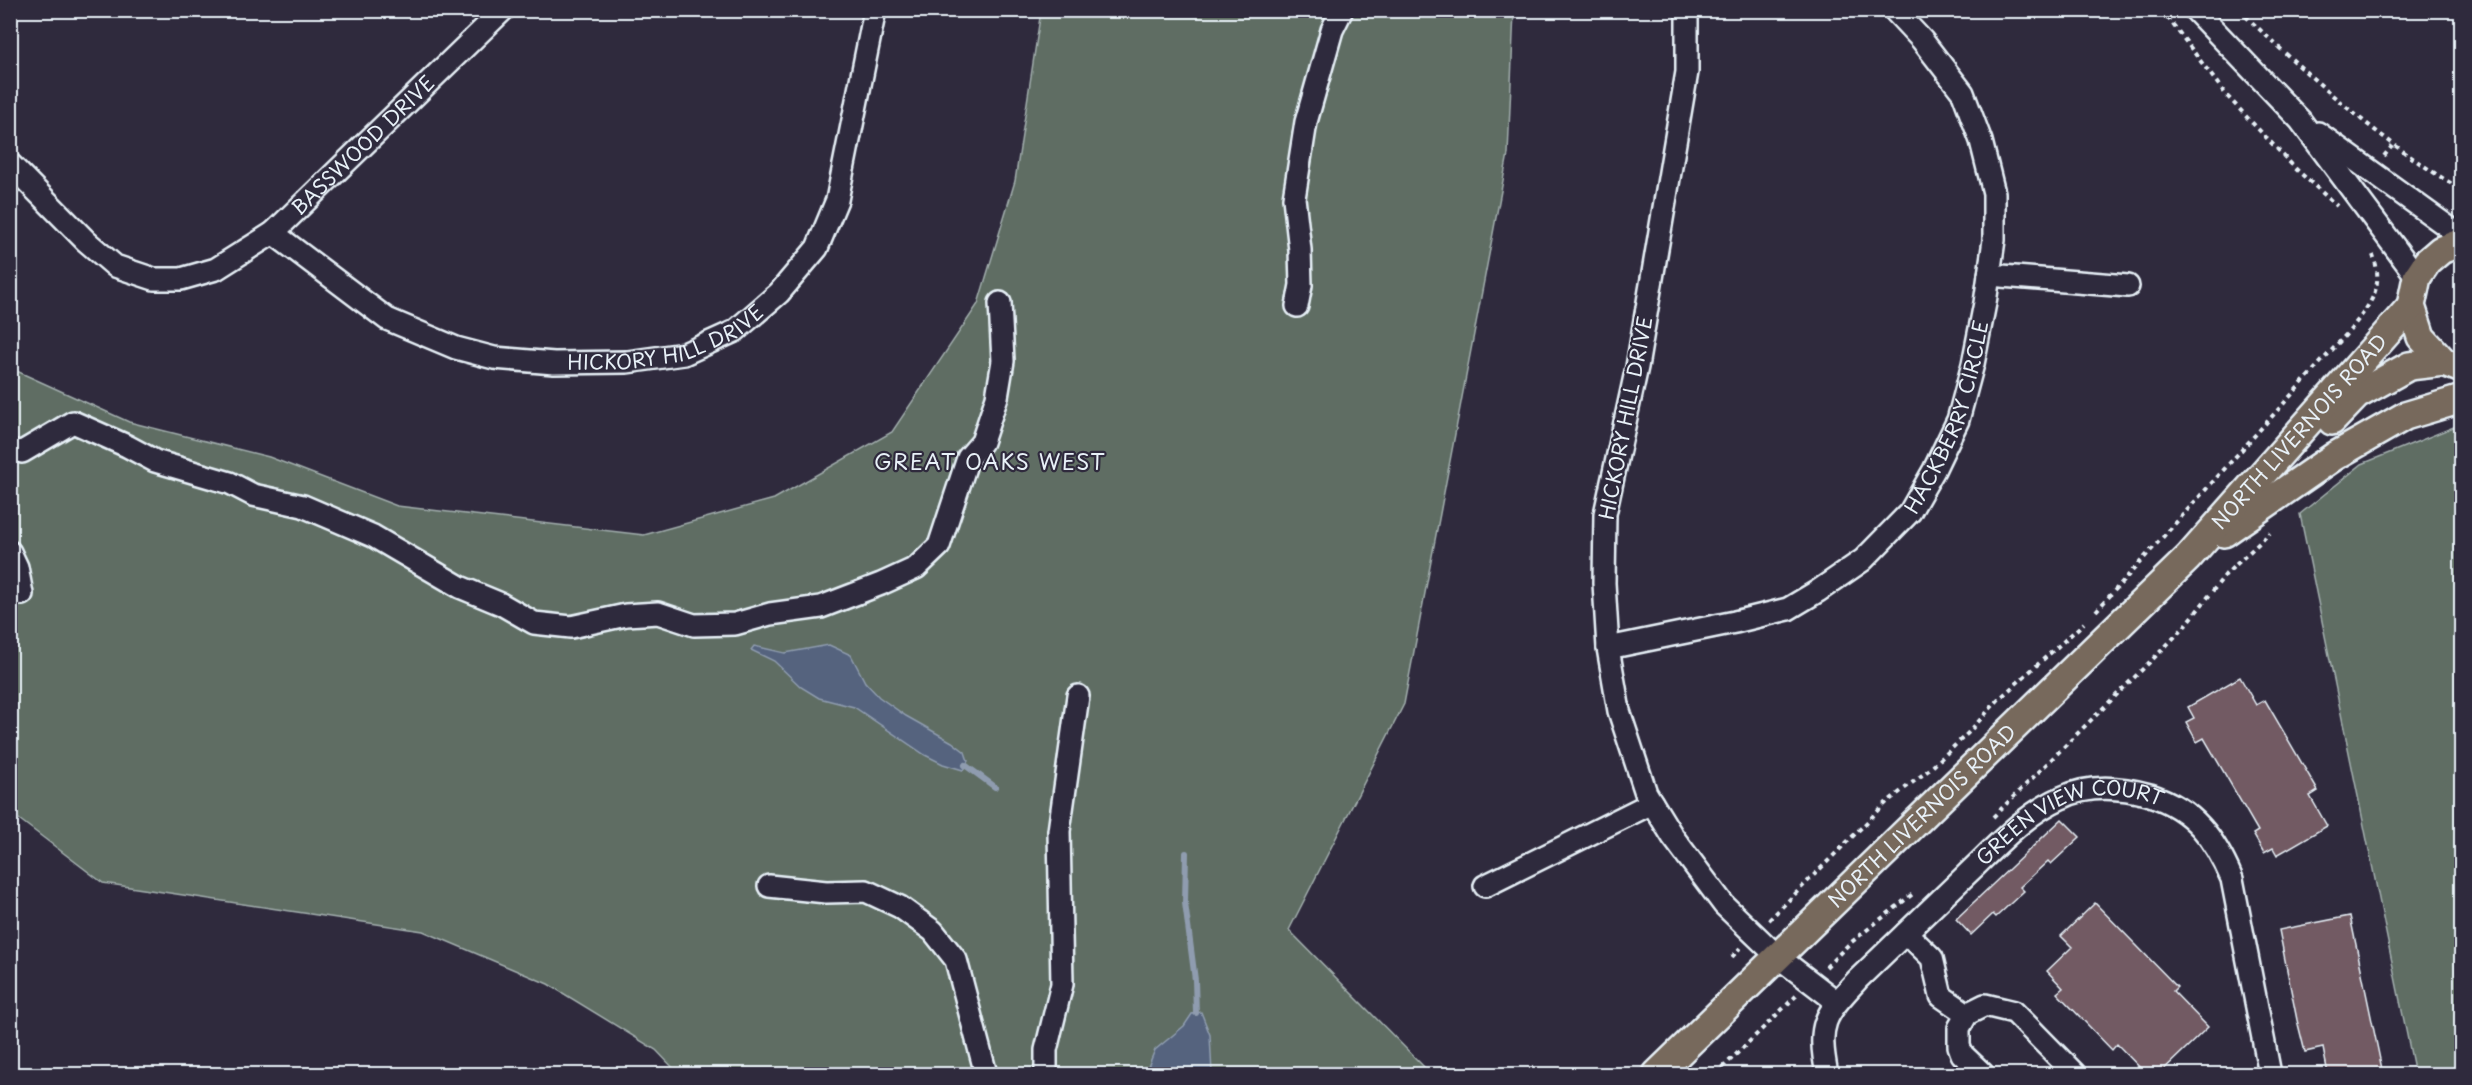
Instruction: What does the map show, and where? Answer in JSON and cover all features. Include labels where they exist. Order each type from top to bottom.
[{"type":"main road","points":[[2453,366],[2421,337],[2411,306],[2417,277],[2427,262],[2441,250],[2462,242]]},
{"type":"main road","name":"NORTH LIVERNOIS ROAD","points":[[1657,1074],[2188,558],[2411,306]]},
{"type":"main road","name":"NORTH LIVERNOIS ROAD","points":[[2188,558],[2272,500],[2296,465],[2334,418],[2357,395],[2409,366],[2453,366]]},
{"type":"main road","points":[[2272,500],[2335,456],[2405,416],[2462,399]]},
{"type":"street","name":"BASSWOOD DRIVE","points":[[10,164],[86,241],[115,266],[154,279],[181,279],[216,269],[273,232],[503,10]]},
{"type":"street","name":"HICKORY HILL DRIVE","points":[[273,232],[387,319],[456,348],[494,358],[554,363],[627,362],[684,354],[735,331],[779,293],[817,248],[837,200],[875,10]]},
{"type":"street","points":[[1297,306],[1301,285],[1294,198],[1306,122],[1332,30],[1342,10]]},
{"type":"street","name":"HICKORY HILL DRIVE","points":[[1687,10],[1687,72],[1637,367],[1605,514],[1604,583],[1608,648],[1619,711],[1646,793],[1673,837],[1724,905],[1777,956]]},
{"type":"street","name":"HACKBERRY CIRCLE","points":[[1608,648],[1788,609],[1818,591],[1863,560],[1910,512],[1934,470],[1958,420],[1973,364],[1989,275],[1994,240],[1994,194],[1981,141],[1963,93],[1922,40],[1894,10]]},
{"type":"street","points":[[2195,10],[2300,120],[2417,277]]},
{"type":"street","points":[[2300,120],[2462,237]]},
{"type":"street","points":[[1989,275],[2128,286]]},
{"type":"street","points":[[10,450],[22,452],[73,422],[155,461],[230,483],[253,495],[303,506],[373,536],[460,587],[501,604],[534,623],[571,627],[626,615],[658,613],[694,625],[735,624],[770,614],[820,608],[916,568],[939,546],[968,458],[982,442],[997,397],[1003,361],[1000,303]]},
{"type":"street","points":[[10,552],[17,567],[22,594]]},
{"type":"street","points":[[1046,1074],[1046,1050],[1062,984],[1059,831],[1078,696]]},
{"type":"street","name":"GREEN VIEW COURT","points":[[1827,1074],[1823,1054],[1823,1025],[1837,1002],[2021,822],[2062,797],[2097,788],[2126,789],[2158,798],[2183,811],[2206,831],[2221,853],[2232,879],[2270,1074]]},
{"type":"street","points":[[1485,886],[1652,803]]},
{"type":"street","points":[[769,886],[826,891],[866,891],[900,907],[933,931],[956,960],[986,1074]]},
{"type":"street","points":[[1906,933],[1932,958],[1941,996],[1967,1014]]},
{"type":"street","points":[[1777,956],[1837,1002]]},
{"type":"street","points":[[1983,1074],[1962,1054],[1959,1046],[1959,1028],[1967,1014],[1985,1005],[2014,1012],[2075,1074]]},
{"type":"path","points":[[2162,10],[2227,96],[2296,169],[2338,208]]},
{"type":"path","points":[[2239,10],[2358,118],[2421,166],[2462,190]]},
{"type":"path","points":[[2094,613],[2357,321],[2377,291],[2379,270],[2371,248]]},
{"type":"path","points":[[1992,818],[2162,650],[2186,625],[2226,574],[2275,528]]},
{"type":"path","points":[[1732,957],[1887,802],[1930,769],[2007,691],[2087,621]]},
{"type":"path","points":[[1716,1074],[1849,944],[1918,890]]},
{"type":"green space","points":[[1041,11],[1514,11],[1508,154],[1404,704],[1289,930],[1431,1074],[679,1074],[656,1050],[548,984],[423,931],[103,883],[11,813],[10,368],[129,422],[269,457],[397,506],[644,535],[774,499],[892,432],[978,304],[1015,181]]},
{"type":"green space","points":[[2461,424],[2461,1074],[2415,1074],[2300,514],[2362,464]]},
{"type":"water","points":[[829,645],[851,655],[865,682],[879,697],[965,752],[968,761],[963,770],[925,755],[854,707],[819,698],[801,687],[774,661],[751,650],[754,646],[785,653]]},
{"type":"water","points":[[1201,1012],[1210,1035],[1212,1074],[1145,1074],[1155,1050],[1184,1026],[1192,1014]]},
{"type":"building","points":[[2240,677],[2256,705],[2265,700],[2318,791],[2310,796],[2327,826],[2277,855],[2273,848],[2264,853],[2253,834],[2258,831],[2204,738],[2197,742],[2186,722],[2194,718],[2188,707]]},
{"type":"building","points":[[2062,819],[2080,837],[2051,864],[2048,861],[2020,887],[2024,891],[1996,917],[1993,914],[1971,935],[1956,919]]},
{"type":"building","points":[[2095,903],[2177,987],[2173,991],[2208,1027],[2159,1074],[2146,1074],[2117,1044],[2112,1050],[2057,993],[2063,988],[2047,971],[2072,947],[2061,936]]},
{"type":"building","points":[[2350,916],[2383,1074],[2328,1074],[2323,1048],[2305,1052],[2297,1020],[2279,930]]},
{"type":"waterway","points":[[965,765],[995,787]]},
{"type":"waterway","points":[[1186,853],[1185,903],[1195,980],[1196,1013]]},
{"type":"district","name":"GREAT OAKS WEST","points":[[990,463]]}]
